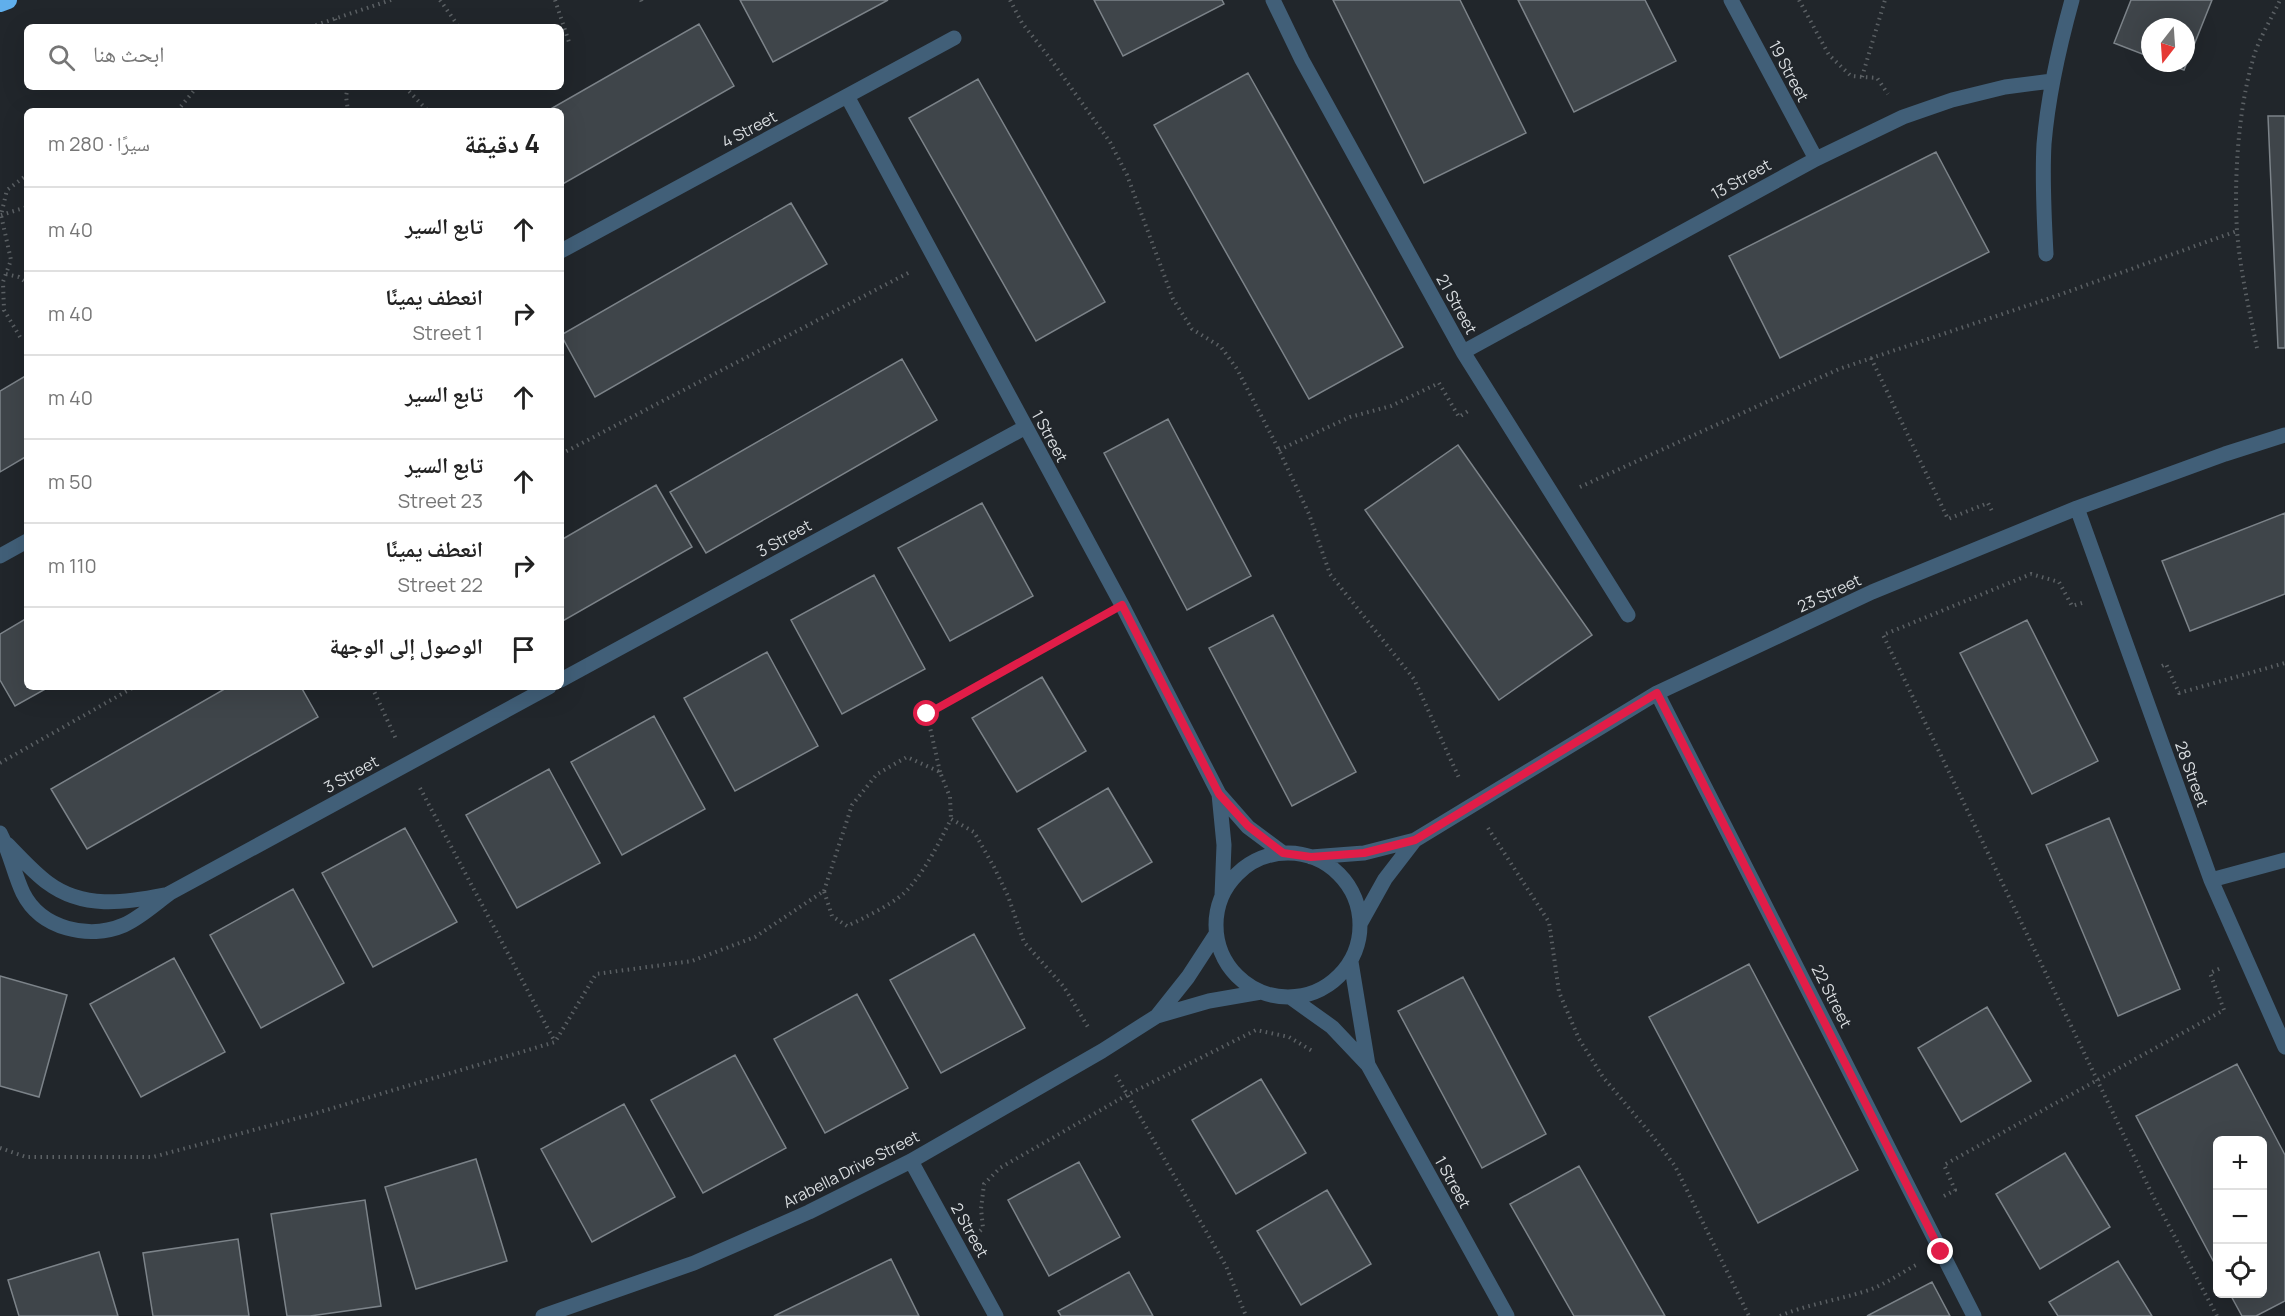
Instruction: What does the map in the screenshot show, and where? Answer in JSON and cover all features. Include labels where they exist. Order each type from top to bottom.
[{"type":"highway","points":[[0,3],[8,0]]},
{"type":"street","name":"21 Street","points":[[1273,0],[1302,60],[1463,352],[1628,615]]},
{"type":"street","name":"19 Street","points":[[1731,0],[1816,159]]},
{"type":"street","points":[[2046,254],[2043,198],[2044,144],[2052,81],[2072,0]]},
{"type":"street","name":"4 Street","points":[[564,249],[954,38]]},
{"type":"street","name":"13 Street","points":[[1463,352],[1816,159],[1903,117],[1952,100],[2005,87],[2052,81]]},
{"type":"street","name":"1 Street","points":[[847,96],[1024,428],[1122,605],[1219,794]]},
{"type":"street","name":"3 Street","points":[[564,678],[1024,428]]},
{"type":"street","name":"23 Street","points":[[1415,840],[1657,693],[1872,592],[2077,508],[2224,454],[2285,435]]},
{"type":"street","name":"28 Street","points":[[2077,508],[2211,880],[2285,1047]]},
{"type":"street","points":[[0,556],[24,543]]},
{"type":"street","name":"3 Street","points":[[2,838],[24,896],[39,913],[58,925],[80,932],[103,932],[125,925],[170,893],[543,690]]},
{"type":"street","name":"22 Street","points":[[1657,693],[1974,1316]]},
{"type":"street","points":[[1219,794],[1248,826],[1283,853]]},
{"type":"street","points":[[1219,794],[1224,845],[1222,897]]},
{"type":"street","name":"3 Street","points":[[2,838],[48,883],[69,895],[92,901],[116,903],[170,893]]},
{"type":"street","points":[[1261,992],[1231,969],[1216,934],[1216,915],[1222,897],[1236,875],[1257,860],[1283,853],[1311,857],[1364,853],[1415,840]]},
{"type":"street","points":[[1360,922],[1385,879],[1415,840]]},
{"type":"street","points":[[1157,1016],[1209,1001],[1261,992],[1290,997],[1314,992],[1335,980],[1351,962],[1358,942],[1360,922],[1354,894],[1336,871],[1311,857]]},
{"type":"street","points":[[2211,880],[2285,860]]},
{"type":"street","points":[[1157,1016],[1188,977],[1216,934]]},
{"type":"street","points":[[1351,962],[1368,1065]]},
{"type":"street","points":[[1290,997],[1332,1027],[1368,1065]]},
{"type":"street","name":"Arabella Drive Street","points":[[543,1316],[694,1263],[809,1212],[911,1161],[1102,1051],[1157,1016]]},
{"type":"street","name":"1 Street","points":[[1368,1065],[1507,1316]]},
{"type":"street","name":"2 Street","points":[[911,1161],[996,1316]]},
{"type":"path","points":[[319,24],[391,0]]},
{"type":"path","points":[[440,0],[457,24]]},
{"type":"path","points":[[555,0],[563,24]]},
{"type":"path","points":[[1010,0],[1022,23],[1110,142],[1127,175],[1173,299],[1192,328],[1221,347],[1237,369],[1280,450],[1309,514],[1330,574],[1414,679],[1433,716],[1449,758],[1473,804],[1549,922],[1559,992],[1579,1039],[1603,1077],[1675,1166],[1749,1316]]},
{"type":"path","points":[[1799,0],[1829,56],[1851,76],[1877,78],[1903,117]]},
{"type":"path","points":[[1862,77],[1885,0]]},
{"type":"path","points":[[2258,348],[2246,294],[2237,231],[2237,180],[2241,120],[2252,62],[2280,0]]},
{"type":"path","points":[[335,19],[337,24]]},
{"type":"path","points":[[564,27],[569,42]]},
{"type":"path","points":[[180,108],[194,90]]},
{"type":"path","points":[[347,90],[348,108]]},
{"type":"path","points":[[408,90],[425,108]]},
{"type":"path","points":[[20,337],[4,310],[3,282],[11,260],[0,215],[7,190],[24,177]]},
{"type":"path","points":[[0,215],[24,208]]},
{"type":"path","points":[[1555,498],[1839,369],[2053,297],[2237,231]]},
{"type":"path","points":[[564,452],[934,259]]},
{"type":"path","points":[[6,274],[24,281]]},
{"type":"path","points":[[1871,358],[1948,519],[1988,503],[2005,538]]},
{"type":"path","points":[[1280,450],[1350,417],[1391,406],[1439,383],[1459,417],[1491,397]]},
{"type":"path","points":[[2107,592],[2072,606],[2059,582],[2031,574],[1883,635],[2153,1196],[2217,1316]]},
{"type":"path","points":[[940,772],[907,757],[877,774],[852,805],[824,891],[832,916],[847,926],[870,915],[909,889],[936,850],[951,819],[950,797],[940,772],[927,714],[1122,605]]},
{"type":"path","points":[[2136,673],[2166,664],[2179,693],[2285,663]]},
{"type":"path","points":[[0,763],[129,690]]},
{"type":"path","points":[[373,690],[407,764],[555,1042]]},
{"type":"path","points":[[951,819],[974,832],[1008,896],[1024,942],[1064,987],[1102,1051],[1226,1266],[1246,1316]]},
{"type":"path","points":[[0,1148],[26,1157],[153,1157],[324,1110],[555,1042],[596,974],[692,961],[755,937],[824,891]]},
{"type":"path","points":[[1919,1207],[1955,1190],[1944,1165],[2224,1010],[2210,973],[2244,955]]},
{"type":"path","points":[[960,1248],[984,1228],[981,1209],[984,1184],[1000,1168],[1127,1095],[1256,1030],[1289,1037],[1319,1054]]},
{"type":"path","points":[[1780,1316],[1800,1308],[1872,1289],[1941,1252]]},
{"type":"building","points":[[740,0],[888,0],[773,62]]},
{"type":"building","points":[[1094,0],[1222,0],[1224,4],[1123,56]]},
{"type":"building","points":[[1333,0],[1460,0],[1526,133],[1424,183]]},
{"type":"building","points":[[1518,0],[1645,0],[1676,61],[1574,112]]},
{"type":"building","points":[[2131,0],[2212,0],[2195,42],[2195,18],[2141,18],[2141,54],[2114,43]]},
{"type":"building","points":[[699,24],[734,86],[564,183],[564,108],[552,108]]},
{"type":"building","points":[[1248,73],[1403,347],[1309,399],[1154,125]]},
{"type":"building","points":[[978,79],[1105,302],[1036,341],[909,118]]},
{"type":"building","points":[[2268,116],[2285,116],[2285,348],[2278,348]]},
{"type":"building","points":[[1936,152],[1989,252],[1780,358],[1729,256]]},
{"type":"building","points":[[791,203],[827,264],[595,397],[564,340],[564,333]]},
{"type":"building","points":[[902,359],[937,420],[706,553],[670,492]]},
{"type":"building","points":[[24,377],[24,458],[0,472],[0,391]]},
{"type":"building","points":[[1168,419],[1251,576],[1187,610],[1104,453]]},
{"type":"building","points":[[1458,445],[1592,635],[1499,700],[1365,510]]},
{"type":"building","points":[[656,485],[692,547],[564,620],[564,538]]},
{"type":"building","points":[[982,503],[1033,596],[950,641],[898,548]]},
{"type":"building","points":[[2285,513],[2285,594],[2190,631],[2162,561]]},
{"type":"building","points":[[874,575],[925,669],[842,714],[791,620]]},
{"type":"building","points":[[1273,615],[1356,772],[1292,806],[1209,648]]},
{"type":"building","points":[[24,620],[24,690],[44,690],[15,706],[0,680],[0,634]]},
{"type":"building","points":[[2027,620],[2098,761],[2032,794],[1960,653]]},
{"type":"building","points":[[767,652],[818,746],[735,791],[684,698]]},
{"type":"building","points":[[1042,677],[1086,751],[1017,792],[972,718]]},
{"type":"building","points":[[223,690],[303,690],[318,717],[87,849],[51,789]]},
{"type":"building","points":[[654,716],[705,809],[622,855],[571,762]]},
{"type":"building","points":[[549,769],[600,863],[517,908],[466,815]]},
{"type":"building","points":[[1108,788],[1152,862],[1082,902],[1038,829]]},
{"type":"building","points":[[2109,818],[2180,989],[2118,1016],[2046,845]]},
{"type":"building","points":[[405,828],[457,922],[373,967],[322,873]]},
{"type":"building","points":[[293,889],[344,983],[261,1028],[210,935]]},
{"type":"building","points":[[974,934],[1025,1028],[941,1073],[890,980]]},
{"type":"building","points":[[174,958],[225,1052],[141,1097],[90,1004]]},
{"type":"building","points":[[1749,964],[1858,1170],[1758,1223],[1649,1017]]},
{"type":"building","points":[[0,976],[67,995],[39,1097],[0,1086]]},
{"type":"building","points":[[1463,977],[1546,1134],[1482,1168],[1398,1011]]},
{"type":"building","points":[[857,994],[908,1088],[825,1133],[774,1039]]},
{"type":"building","points":[[1987,1007],[2031,1081],[1961,1122],[1918,1048]]},
{"type":"building","points":[[735,1055],[786,1148],[703,1193],[651,1100]]},
{"type":"building","points":[[2237,1064],[2285,1155],[2285,1301],[2256,1316],[2242,1316],[2232,1298],[2267,1298],[2267,1136],[2213,1136],[2213,1261],[2136,1116]]},
{"type":"building","points":[[1261,1079],[1306,1153],[1236,1194],[1192,1120]]},
{"type":"building","points":[[624,1104],[675,1197],[592,1242],[541,1149]]},
{"type":"building","points":[[2065,1153],[2110,1227],[2040,1269],[1996,1194]]},
{"type":"building","points":[[476,1159],[507,1261],[416,1289],[385,1187]]},
{"type":"building","points":[[1079,1162],[1120,1237],[1049,1276],[1008,1200]]},
{"type":"building","points":[[1579,1166],[1665,1316],[1574,1316],[1510,1204]]},
{"type":"building","points":[[1327,1190],[1371,1264],[1301,1305],[1257,1231]]},
{"type":"building","points":[[365,1200],[381,1306],[310,1316],[287,1316],[271,1214]]},
{"type":"building","points":[[238,1239],[249,1316],[153,1316],[143,1253]]},
{"type":"building","points":[[99,1252],[118,1316],[19,1316],[8,1280]]},
{"type":"building","points":[[891,1259],[919,1316],[774,1316]]},
{"type":"building","points":[[2118,1261],[2152,1316],[2058,1316],[2049,1302]]},
{"type":"building","points":[[1129,1272],[1153,1316],[1061,1316],[1058,1311]]},
{"type":"building","points":[[1932,1282],[1950,1316],[1867,1316]]},
{"type":"route","points":[[927,714],[1122,605],[1219,794],[1248,826],[1283,853],[1311,857],[1364,853],[1415,840],[1657,693],[1941,1252]]}]
